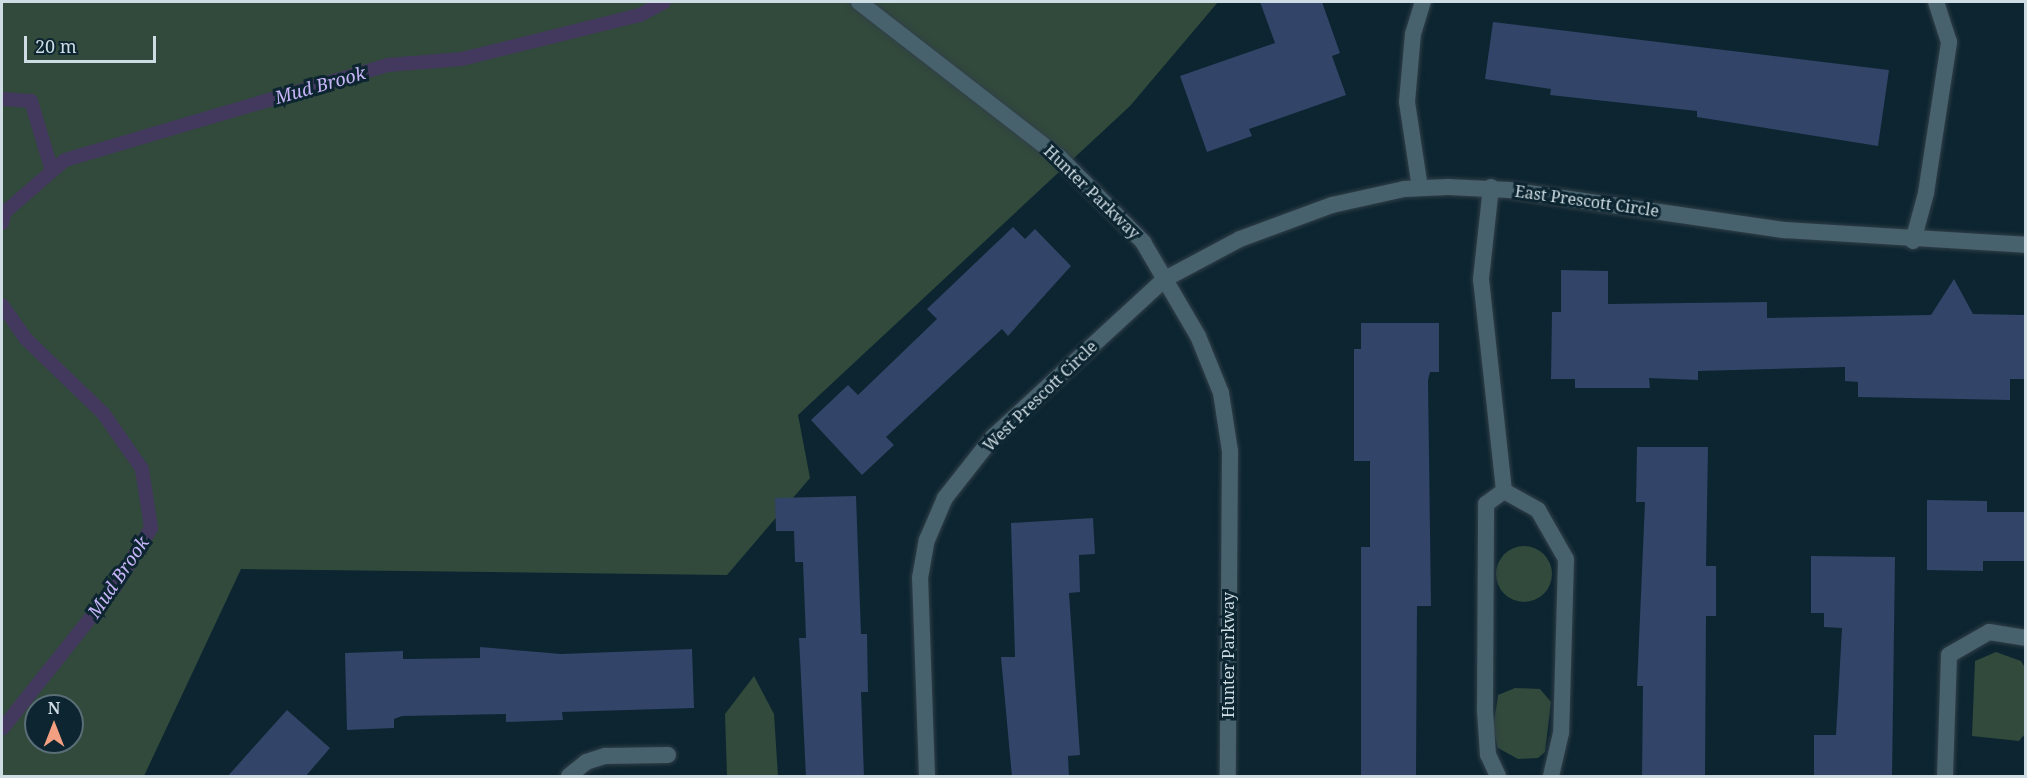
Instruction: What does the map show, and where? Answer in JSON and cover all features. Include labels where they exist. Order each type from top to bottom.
[{"type":"street","points":[[1420,188],[1407,102],[1413,34],[1424,2]]},
{"type":"street","points":[[1913,241],[1926,192],[1949,42],[1936,2]]},
{"type":"street","name":"Hunter Parkway","points":[[865,7],[1059,157],[1143,242],[1198,336],[1221,393],[1230,451],[1228,777]]},
{"type":"street","points":[[1491,187],[1482,290],[1504,491]]},
{"type":"street","name":"East Prescott Circle","points":[[1165,279],[1240,238],[1332,205],[1420,188],[1491,187],[1777,229],[1913,241],[2025,245]]},
{"type":"street","name":"West Prescott Circle","points":[[927,777],[920,578],[927,540],[945,498],[993,437],[1165,279]]},
{"type":"street","points":[[1498,777],[1488,755],[1485,711],[1486,504],[1504,491]]},
{"type":"street","points":[[1504,491],[1538,510],[1566,559],[1561,733],[1551,777]]},
{"type":"street","points":[[1945,777],[1949,655],[1989,632],[2025,638]]},
{"type":"street","points":[[569,777],[586,762],[605,756],[668,755]]},
{"type":"green space","points":[[2,2],[1218,2],[1130,106],[798,415],[810,478],[727,575],[241,569],[144,776],[2,776]]},
{"type":"green space","points":[[1524,546],[1535,548],[1544,554],[1550,563],[1552,574],[1550,585],[1544,594],[1535,600],[1524,602],[1513,600],[1504,594],[1498,585],[1496,574],[1498,563],[1504,554],[1513,548]]},
{"type":"green space","points":[[1996,652],[2021,661],[2025,668],[2025,734],[2019,741],[1972,736],[1975,661]]},
{"type":"green space","points":[[754,676],[774,714],[778,776],[727,776],[725,714]]},
{"type":"green space","points":[[1515,688],[1540,689],[1551,702],[1545,752],[1538,758],[1518,759],[1498,748],[1493,730],[1498,695]]},
{"type":"building","points":[[1260,2],[1322,2],[1340,53],[1332,56],[1346,95],[1249,129],[1252,136],[1207,152],[1180,76],[1275,43]]},
{"type":"building","points":[[1493,22],[1889,70],[1878,146],[1697,117],[1697,111],[1550,95],[1551,89],[1485,79]]},
{"type":"building","points":[[1013,227],[1025,239],[1035,229],[1071,266],[1008,336],[1002,329],[886,437],[894,445],[862,475],[811,420],[848,385],[858,395],[937,319],[927,309]]},
{"type":"building","points":[[1561,270],[1608,271],[1608,304],[1767,302],[1767,318],[1931,315],[1954,279],[1973,314],[2025,315],[2025,379],[2010,379],[2010,400],[1858,397],[1858,382],[1845,381],[1845,367],[1698,371],[1698,380],[1649,378],[1650,388],[1575,388],[1575,379],[1551,379],[1552,312],[1561,312]]},
{"type":"building","points":[[1361,323],[1439,323],[1439,372],[1430,372],[1428,380],[1431,606],[1417,606],[1416,777],[1361,777],[1361,547],[1370,547],[1370,461],[1354,461],[1354,349],[1361,349]]},
{"type":"building","points":[[1637,447],[1708,447],[1706,566],[1716,566],[1716,616],[1706,616],[1705,777],[1642,777],[1643,686],[1637,686],[1645,502],[1636,502]]},
{"type":"building","points":[[856,496],[861,634],[867,634],[868,692],[861,692],[864,777],[806,777],[799,638],[806,638],[803,562],[795,562],[794,531],[776,531],[775,498]]},
{"type":"building","points":[[1927,500],[1987,501],[1987,512],[2025,512],[2025,561],[1983,561],[1983,571],[1927,570]]},
{"type":"building","points":[[1093,518],[1095,554],[1079,555],[1080,592],[1069,593],[1080,755],[1068,756],[1069,777],[1012,777],[1001,657],[1015,657],[1011,523]]},
{"type":"building","points":[[1811,556],[1895,557],[1892,777],[1814,777],[1814,735],[1836,735],[1842,628],[1824,627],[1824,613],[1811,613]]},
{"type":"building","points":[[480,647],[561,654],[692,649],[694,708],[562,712],[563,720],[506,722],[506,714],[402,716],[394,719],[394,728],[347,730],[345,653],[403,651],[403,659],[480,658]]},
{"type":"building","points":[[287,710],[330,748],[305,777],[227,777]]},
{"type":"waterway","name":"Mud Brook","points":[[2,223],[5,212],[65,160],[388,65],[462,59],[640,15],[664,2]]},
{"type":"waterway","points":[[2,99],[31,101],[52,171]]},
{"type":"waterway","name":"Mud Brook","points":[[2,305],[26,339],[103,413],[142,469],[151,528],[115,587],[2,729]]}]
